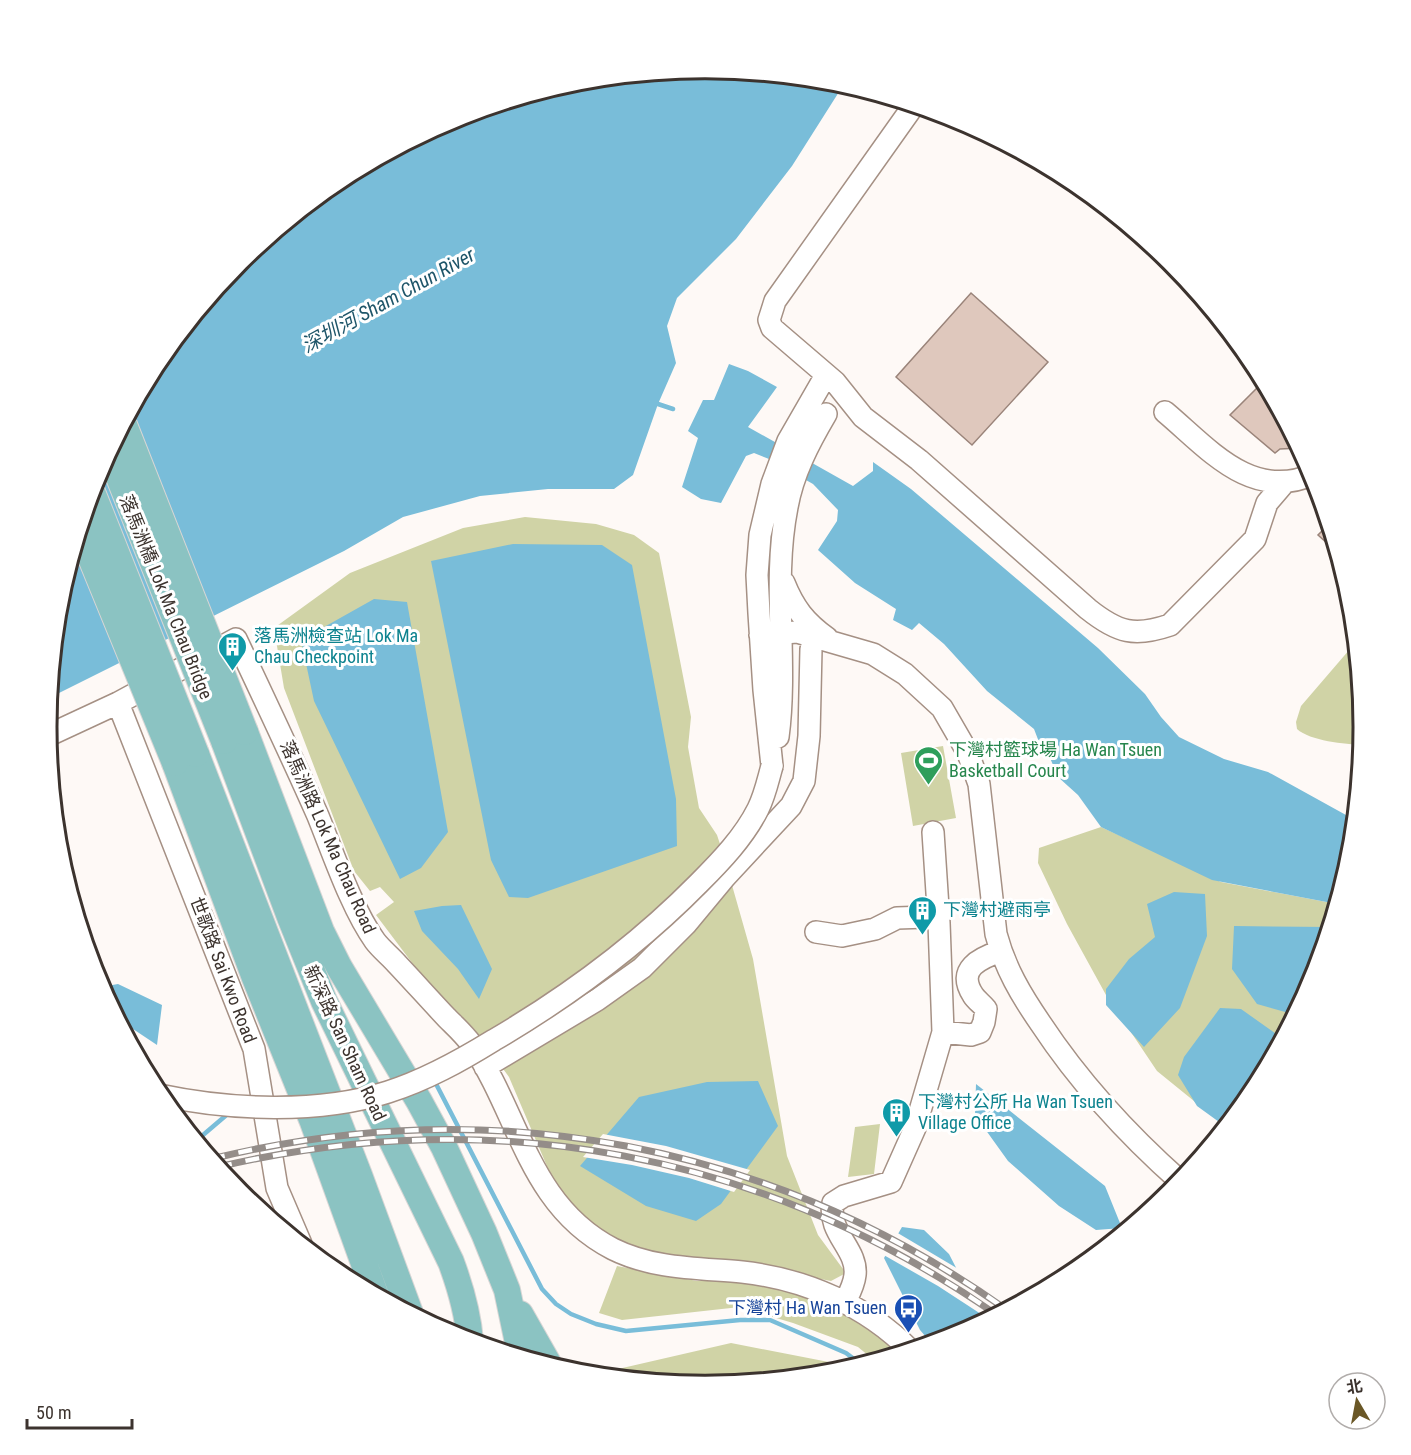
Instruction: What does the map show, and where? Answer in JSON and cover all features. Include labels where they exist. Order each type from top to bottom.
[{"type":"main road","name":"落馬洲橋 Lok Ma Chau Bridge","points":[[127,435],[235,737]]},
{"type":"main road","name":"落馬洲橋 Lok Ma Chau Bridge","points":[[114,463],[235,737]]},
{"type":"main road","name":"落馬洲橋 Lok Ma Chau Bridge","points":[[96,505],[185,758]]},
{"type":"main road","points":[[85,541],[185,758],[255,978],[313,1122],[371,1283]]},
{"type":"main road","name":"新深路 San Sham Road","points":[[235,737],[321,931],[339,967],[444,1147],[484,1233],[507,1290],[544,1355]]},
{"type":"main road","name":"新深路 San Sham Road","points":[[235,737],[290,917],[324,1001],[361,1082],[451,1262],[464,1295],[470,1332]]},
{"type":"main road","name":"新深路 San Sham Road","points":[[185,758],[291,1003],[406,1302]]},
{"type":"main road","name":"新深路 San Sham Road","points":[[507,1290],[519,1349]]},
{"type":"street","points":[[909,112],[775,301],[769,320],[772,328],[835,382],[863,417],[919,460],[1089,609],[1111,625],[1131,632],[1153,631],[1170,625],[1255,539],[1267,503],[1285,482]]},
{"type":"street","points":[[771,642],[787,505],[818,409],[826,375]]},
{"type":"street","points":[[173,1097],[205,1103],[281,1107],[346,1102],[388,1092],[446,1069],[570,992],[621,955],[677,905],[731,849],[747,827],[764,794],[772,766],[771,642],[757,575],[760,535],[766,506],[788,441],[818,409]]},
{"type":"street","points":[[1166,412],[1241,474],[1285,482],[1304,477]]},
{"type":"street","points":[[780,572],[792,603],[808,622],[825,637],[845,647]]},
{"type":"street","points":[[771,642],[797,632],[873,654],[905,674],[942,708],[968,753],[978,784],[1000,951],[1023,997],[1076,1073],[1129,1134],[1174,1175]]},
{"type":"street","name":"落馬洲路 Lok Ma Chau Road","points":[[118,703],[236,639],[272,712],[357,908],[375,940],[471,1042],[545,1188],[566,1214],[595,1238],[614,1249],[651,1262],[694,1269],[742,1272],[802,1284],[845,1302],[877,1322],[903,1345]]},
{"type":"street","points":[[771,642],[811,649],[845,647]]},
{"type":"street","points":[[485,1067],[597,1000],[642,968],[686,924],[725,877],[791,806],[804,781],[809,736],[811,649]]},
{"type":"street","points":[[57,731],[118,703]]},
{"type":"street","name":"世歌路 Sai Kwo Road","points":[[118,703],[254,1049],[277,1188],[294,1228]]},
{"type":"street","points":[[845,1302],[854,1281],[855,1269],[832,1219],[833,1203],[844,1196],[891,1182],[915,1128],[943,1032],[933,832]]},
{"type":"street","points":[[816,932],[842,936],[875,929],[897,918],[927,917],[939,922]]},
{"type":"street","points":[[943,1032],[971,1035],[980,1032],[986,1009],[973,996],[968,974],[972,965],[980,959],[1000,951]]},
{"type":"green space","points":[[525,517],[596,524],[634,535],[659,553],[691,717],[688,747],[699,808],[717,835],[753,959],[787,1156],[818,1235],[846,1273],[831,1281],[753,1266],[648,1256],[589,1227],[552,1178],[509,1077],[474,1029],[422,976],[376,915],[394,902],[380,887],[370,891],[354,871],[284,688],[274,628],[350,573],[463,528]]},
{"type":"green space","points":[[1349,650],[1353,685],[1354,744],[1328,741],[1310,736],[1297,729],[1296,722],[1301,706]]},
{"type":"green space","name":"下灣村籃球場 Ha Wan Tsuen Basketball Court","points":[[943,746],[956,818],[913,826],[901,753]]},
{"type":"green space","points":[[1101,827],[1221,882],[1330,903],[1305,976],[1287,1014],[1245,1088],[1220,1122],[1157,1071],[1106,995],[1067,924],[1038,863],[1039,848]]},
{"type":"green space","points":[[880,1124],[874,1174],[848,1177],[855,1127]]},
{"type":"green space","points":[[617,1266],[697,1281],[751,1281],[831,1305],[885,1341],[892,1348],[868,1355],[858,1347],[793,1323],[740,1307],[622,1320],[599,1313]]},
{"type":"green space","points":[[731,1343],[835,1363],[748,1375],[663,1375],[617,1369]]},
{"type":"water","name":"深圳河 Sham Chun River","points":[[706,79],[748,80],[839,93],[792,166],[736,239],[677,298],[667,326],[676,363],[658,404],[633,475],[614,489],[548,489],[480,496],[403,517],[344,551],[58,694],[69,601],[91,519],[106,479],[144,403],[166,367],[218,300],[278,240],[311,213],[345,188],[381,166],[457,128],[497,113],[579,91],[663,80]]},
{"type":"water","points":[[729,364],[748,371],[777,387],[748,427],[853,486],[873,471],[873,462],[911,489],[1098,648],[1145,694],[1179,737],[1224,759],[1268,772],[1347,816],[1342,854],[1330,903],[1212,880],[1101,827],[1078,795],[1058,777],[1034,729],[987,691],[944,644],[919,623],[912,630],[893,620],[896,609],[855,583],[818,550],[837,521],[838,510],[813,484],[754,453],[746,456],[721,503],[701,499],[682,487],[698,438],[688,431],[703,400],[714,400]]},
{"type":"water","points":[[513,544],[602,545],[632,565],[676,799],[677,846],[528,898],[509,897],[491,860],[431,561]]},
{"type":"water","points":[[374,599],[407,602],[448,832],[421,868],[400,879],[314,701],[301,640]]},
{"type":"water","points":[[1174,892],[1205,894],[1207,936],[1180,1008],[1144,1047],[1106,1005],[1106,989],[1129,959],[1155,937],[1147,904]]},
{"type":"water","points":[[461,905],[492,969],[479,999],[458,969],[422,931],[414,911]]},
{"type":"water","points":[[1234,926],[1323,927],[1305,976],[1288,1013],[1257,1004],[1232,969]]},
{"type":"water","points":[[118,984],[162,1005],[157,1045],[131,1028],[110,985]]},
{"type":"water","points":[[1220,1008],[1241,1009],[1276,1034],[1245,1088],[1220,1122],[1197,1106],[1178,1075],[1184,1057]]},
{"type":"water","points":[[758,1081],[778,1126],[721,1204],[696,1221],[646,1206],[580,1166],[639,1097],[707,1082]]},
{"type":"water","points":[[976,1084],[1105,1186],[1121,1225],[1117,1228],[1096,1230],[1059,1206],[1008,1161],[975,1115]]},
{"type":"water","points":[[902,1227],[924,1230],[949,1254],[980,1315],[926,1337],[920,1330],[884,1258]]},
{"type":"pier","points":[[603,1134],[666,1146],[750,1170],[734,1192],[689,1178],[583,1157]]},
{"type":"pier","points":[[896,1232],[960,1270],[983,1313],[981,1314],[882,1254]]},
{"type":"building","points":[[971,293],[1048,362],[972,445],[896,377]]},
{"type":"building","points":[[1258,387],[1291,448],[1280,449],[1275,453],[1230,415]]},
{"type":"building","points":[[1323,530],[1327,543],[1318,535]]},
{"type":"waterway","points":[[658,404],[673,409]]},
{"type":"waterway","points":[[434,1080],[542,1289],[556,1304],[571,1314],[596,1324],[626,1331],[740,1320],[770,1320],[846,1353],[854,1359]]},
{"type":"waterway","points":[[202,1136],[230,1112]]},
{"type":"railway","points":[[220,1157],[316,1139],[421,1130],[524,1132],[626,1146],[726,1171],[823,1206],[917,1253],[999,1305]]},
{"type":"railway","points":[[228,1165],[321,1148],[423,1140],[524,1143],[624,1156],[721,1180],[816,1214],[908,1259],[989,1310]]},
{"type":"place","name":"落馬洲檢查站 Lok Ma Chau Checkpoint","points":[[233,672]]},
{"type":"place","name":"下灣村籃球場 Ha Wan Tsuen Basketball Court","points":[[928,786]]},
{"type":"place","name":"下灣村避雨亭","points":[[922,936]]},
{"type":"place","name":"下灣村公所 Ha Wan Tsuen Village Office","points":[[897,1138]]},
{"type":"place","name":"下灣村 Ha Wan Tsuen","points":[[908,1334]]}]
